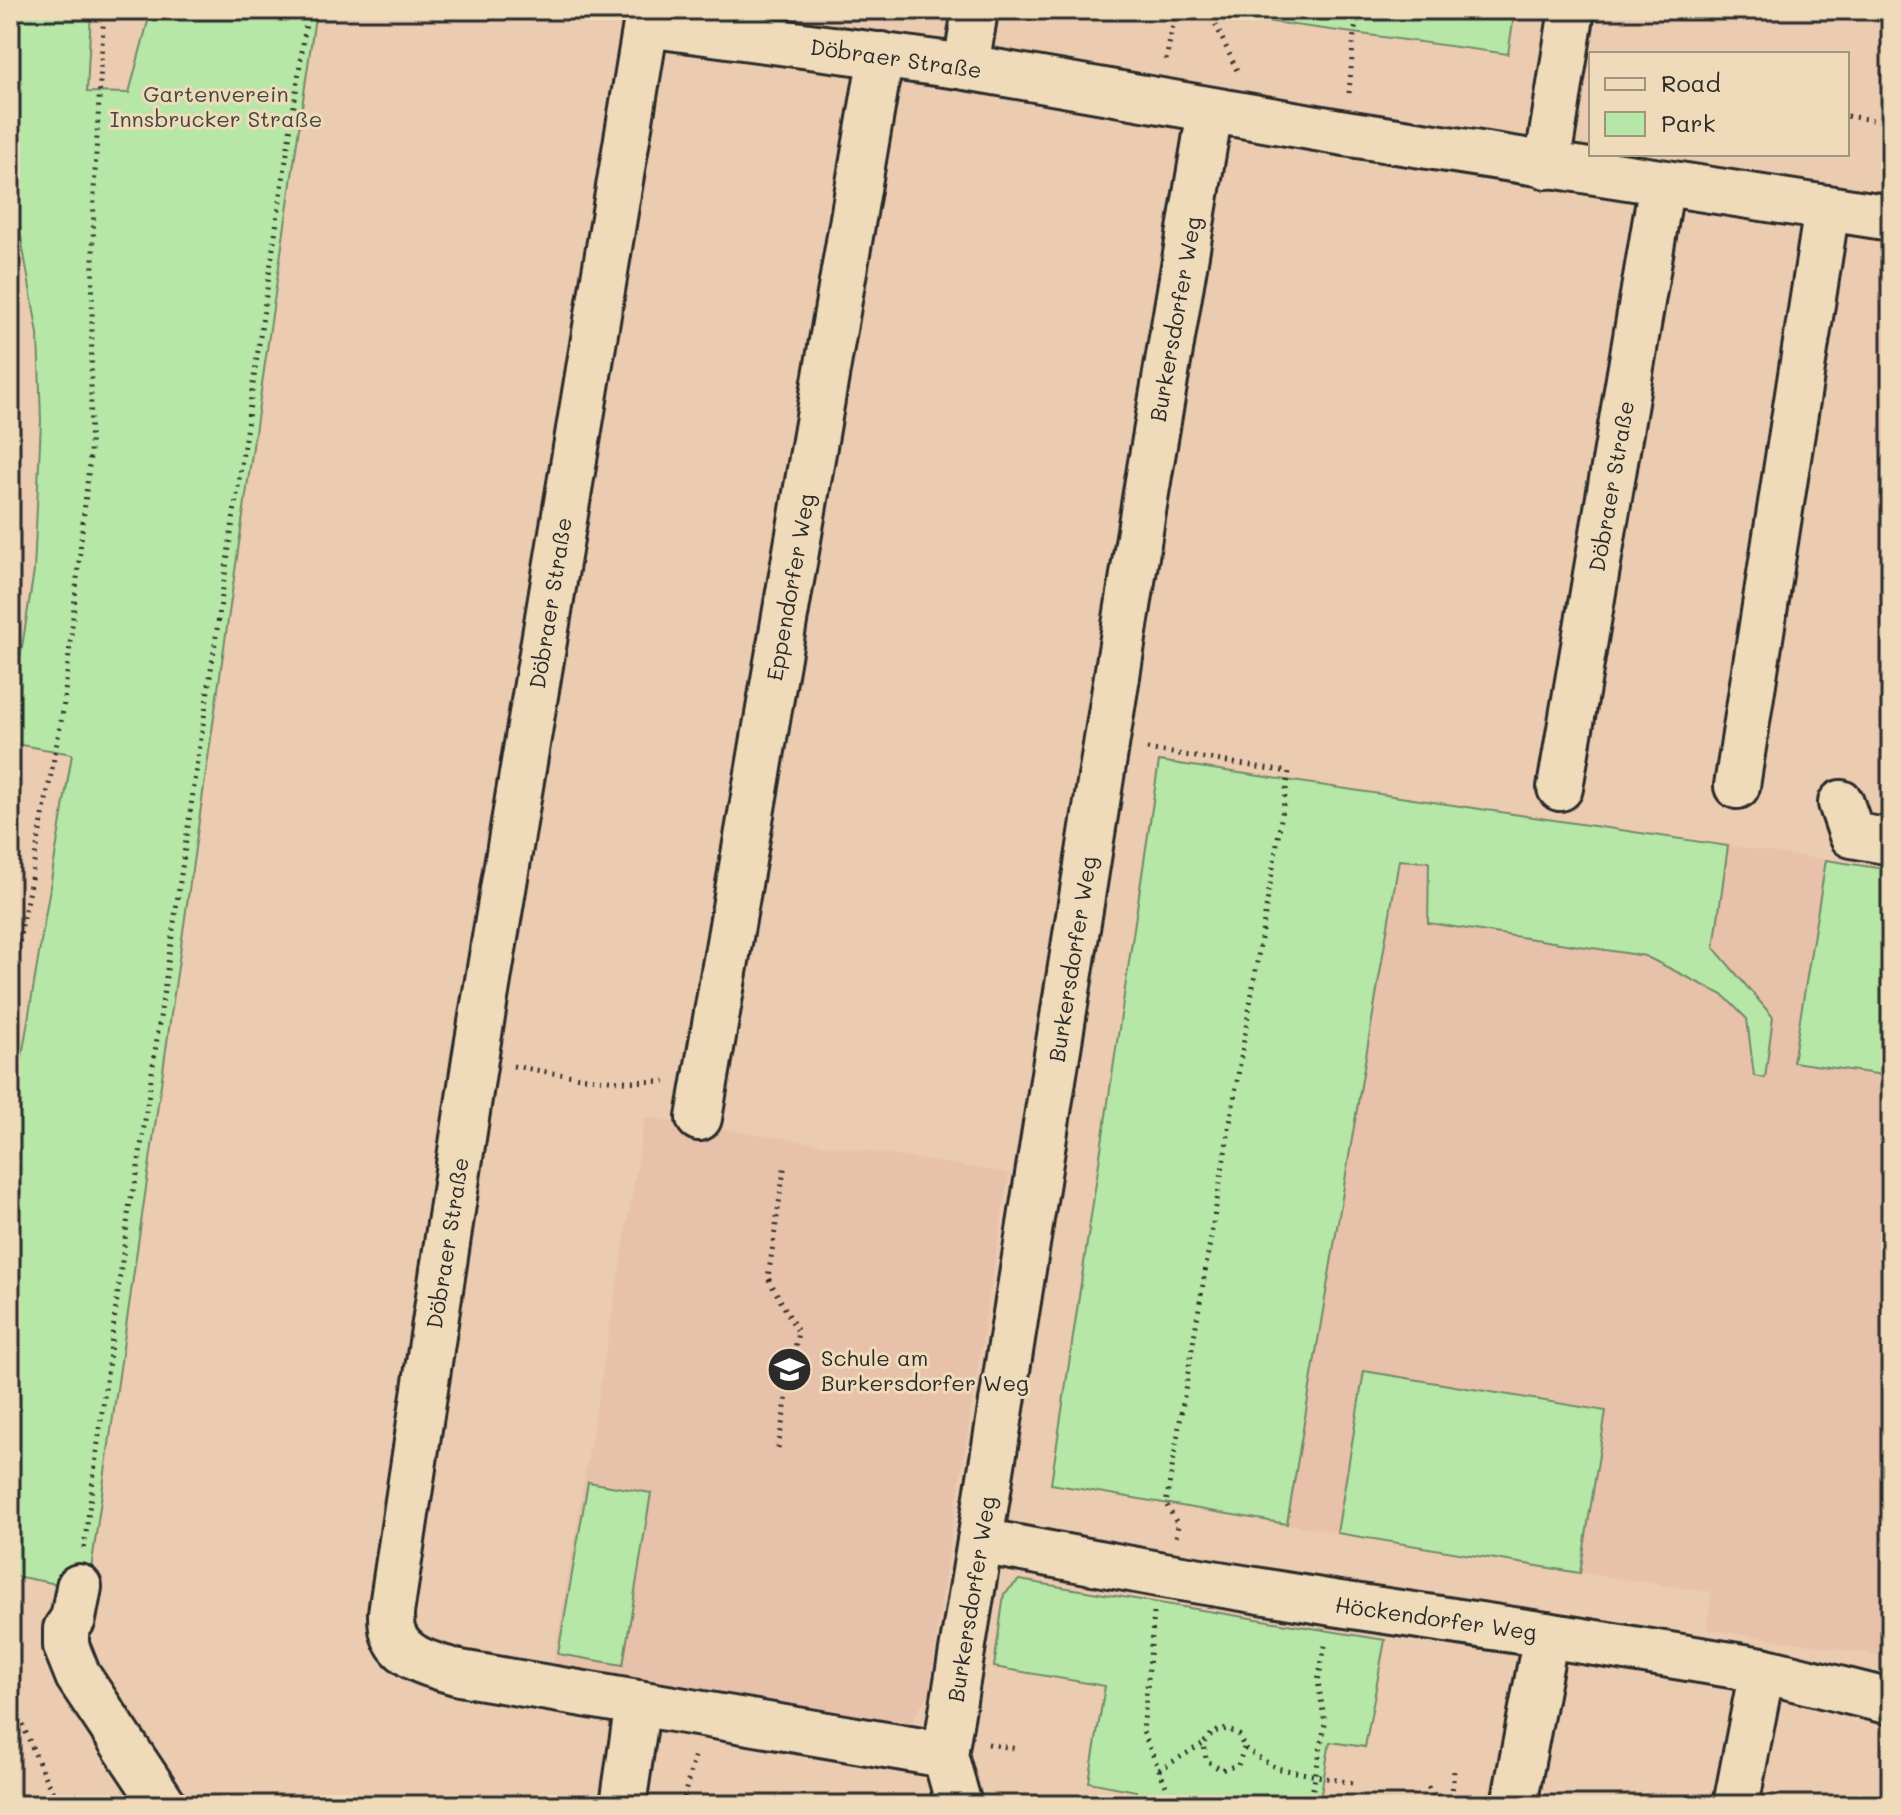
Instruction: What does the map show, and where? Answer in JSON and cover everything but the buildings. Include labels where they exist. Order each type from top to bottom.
[{"type":"street","points":[[966,67],[975,10]]},
{"type":"street","points":[[1547,166],[1572,10]]},
{"type":"street","name":"Döbraer Straße","points":[[945,1755],[460,1673],[421,1661],[404,1650],[394,1634],[391,1613],[475,1059],[648,17],[966,67],[1547,166],[1891,218]]},
{"type":"street","name":"Eppendorfer Weg","points":[[703,1097],[881,55]]},
{"type":"street","name":"Burkersdorfer Weg","points":[[959,1805],[945,1755],[1148,477],[1222,113]]},
{"type":"street","name":"Döbraer Straße","points":[[1560,788],[1662,183]]},
{"type":"street","points":[[1737,786],[1827,208]]},
{"type":"street","points":[[1841,803],[1852,835],[1891,842]]},
{"type":"street","name":"Höckendorfer Weg","points":[[980,1541],[1333,1603],[1762,1670],[1891,1702]]},
{"type":"street","points":[[79,1587],[73,1619],[66,1629],[66,1646],[78,1676],[164,1805]]},
{"type":"street","points":[[1520,1805],[1515,1799],[1546,1635]]},
{"type":"street","points":[[1736,1805],[1762,1670]]},
{"type":"street","points":[[623,1805],[638,1703]]},
{"type":"path","points":[[10,989],[63,711],[90,456],[94,190],[104,10]]},
{"type":"path","points":[[79,1587],[130,1201],[136,1181],[308,10]]},
{"type":"path","points":[[1156,101],[1176,10]]},
{"type":"path","points":[[1209,10],[1241,80],[1222,113]]},
{"type":"path","points":[[1345,133],[1354,33],[1360,10]]},
{"type":"path","points":[[1849,116],[1891,123]]},
{"type":"path","points":[[1106,742],[1289,772],[1166,1504],[1178,1525],[1171,1558],[1158,1574],[1143,1732],[1174,1805]]},
{"type":"path","points":[[475,1059],[583,1078],[649,1082],[703,1097]]},
{"type":"path","points":[[778,1448],[798,1332],[768,1278],[785,1163]]},
{"type":"path","points":[[1310,1805],[1325,1724],[1318,1681],[1333,1603]]},
{"type":"path","points":[[10,1695],[46,1780],[60,1805]]},
{"type":"path","points":[[682,1805],[707,1715]]},
{"type":"path","points":[[1159,1770],[1204,1743],[1213,1732],[1227,1729],[1239,1735],[1244,1748],[1276,1768],[1352,1783]]},
{"type":"path","points":[[1204,1743],[1206,1760],[1221,1770],[1238,1765],[1244,1748]]},
{"type":"path","points":[[1451,1805],[1454,1770]]},
{"type":"path","points":[[1428,1787],[1443,1805]]},
{"type":"shaded area","points":[[1391,795],[1826,860],[1793,1061],[1891,1076],[1891,1657],[1706,1629],[1712,1592],[1263,1520]]},
{"type":"shaded area","name":"Schule am Burkersdorfer Weg","points":[[645,1117],[1009,1173],[946,1567],[929,1694],[915,1715],[913,1726],[553,1665]]},
{"type":"green space","name":"Gartenverein Innsbrucker Straße","points":[[10,10],[91,10],[87,92],[129,93],[151,10],[316,10],[88,1590],[10,1575],[10,1129],[72,754],[10,743],[10,723],[34,571],[41,421],[38,334],[10,187]]},
{"type":"green space","points":[[1221,10],[1515,10],[1508,54],[1220,15]]},
{"type":"green space","points":[[1159,761],[1728,846],[1714,948],[1773,1017],[1765,1078],[1754,1076],[1747,1019],[1723,995],[1645,956],[1428,923],[1429,862],[1399,860],[1287,1524],[1051,1484]]},
{"type":"green space","points":[[1826,860],[1891,870],[1891,1076],[1793,1062]]},
{"type":"green space","points":[[1364,1371],[1606,1411],[1580,1573],[1337,1533]]},
{"type":"green space","points":[[588,1482],[651,1493],[623,1665],[558,1654]]},
{"type":"green space","points":[[1019,1580],[1385,1640],[1365,1747],[1330,1742],[1321,1793],[1322,1805],[1134,1805],[1136,1791],[1089,1782],[1105,1686],[994,1667],[1004,1594]]},
{"type":"place","name":"Schule am Burkersdorfer Weg","points":[[790,1370]]}]
